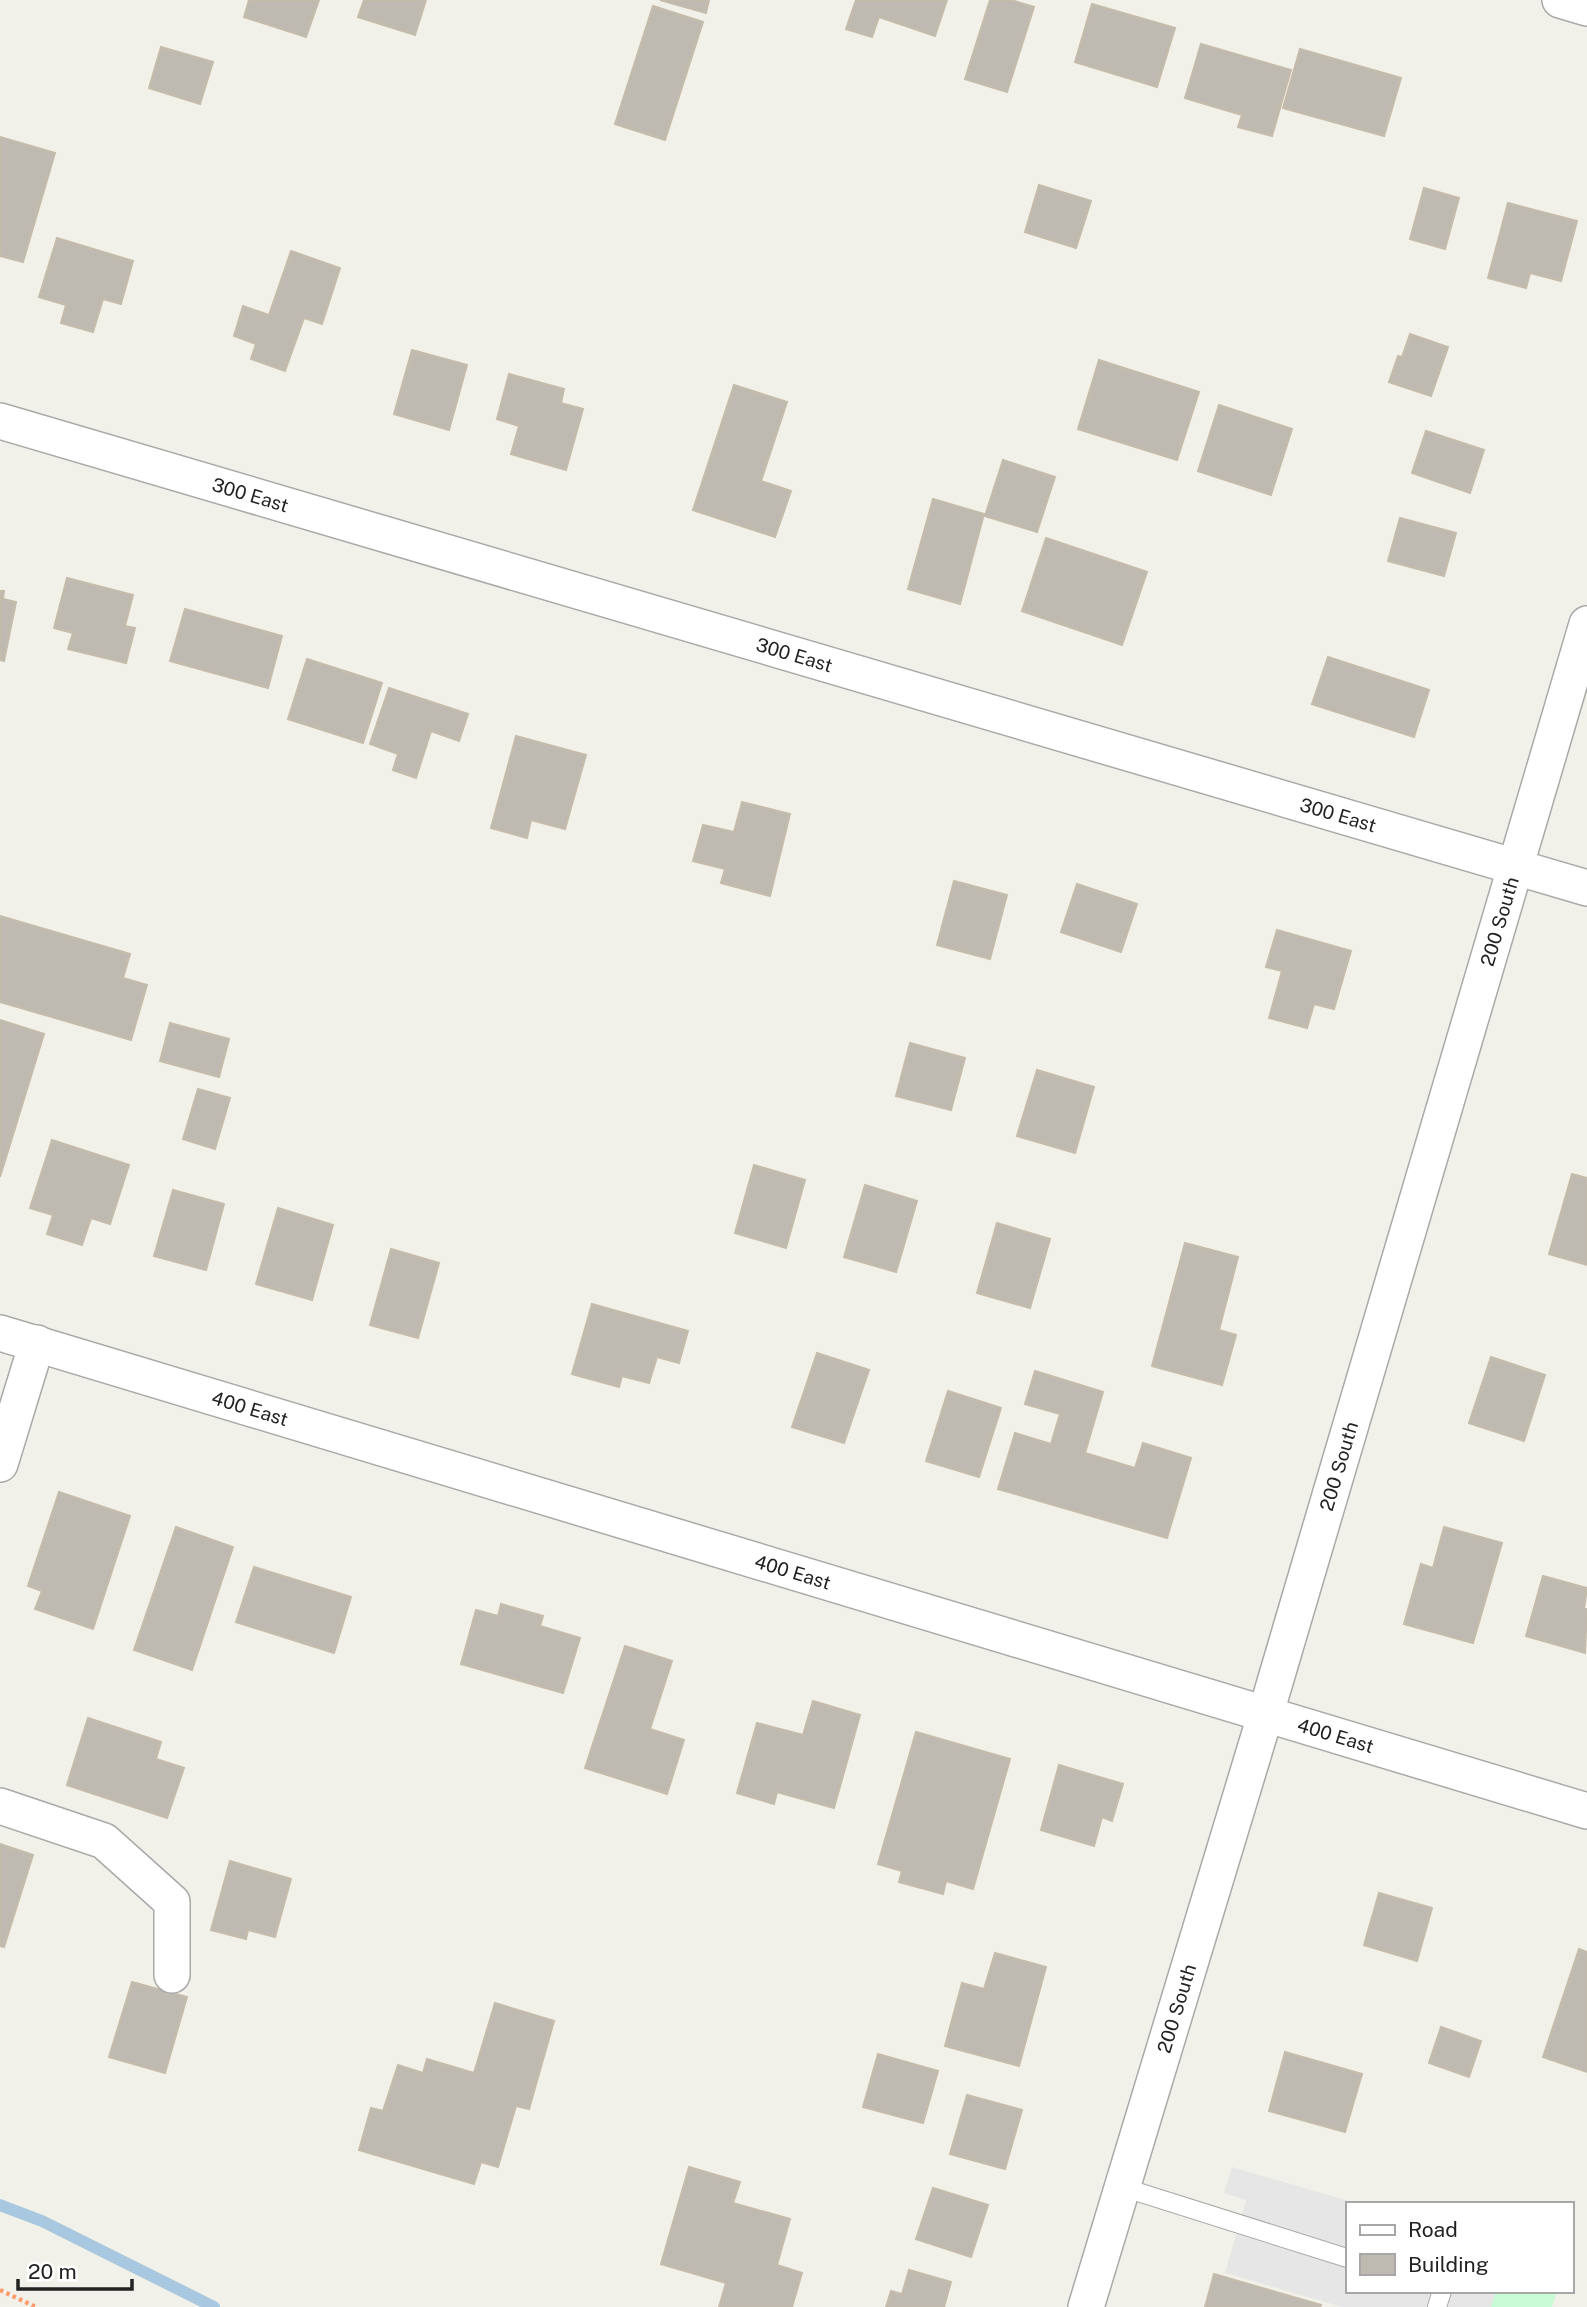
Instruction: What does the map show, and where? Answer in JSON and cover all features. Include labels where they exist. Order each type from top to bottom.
[{"type":"street","points":[[1560,0],[1587,8]]},
{"type":"street","name":"300 East","points":[[0,421],[1587,888]]},
{"type":"street","name":"200 South","points":[[1086,2307],[1265,1716],[1587,624]]},
{"type":"street","name":"400 East","points":[[0,1333],[1587,1811]]},
{"type":"street","points":[[0,1464],[37,1343]]},
{"type":"street","points":[[0,1806],[104,1841],[172,1902],[172,1976]]},
{"type":"lane","points":[[1122,2187],[1346,2258]]},
{"type":"path","points":[[0,2290],[36,2307]]},
{"type":"green space","points":[[1495,2293],[1556,2293],[1552,2307],[1491,2307]]},
{"type":"shaded area","points":[[1232,2167],[1352,2202],[1346,2202],[1346,2293],[1495,2293],[1491,2307],[1342,2307],[1225,2273],[1246,2200],[1224,2193]]},
{"type":"building","points":[[249,0],[319,0],[306,37],[244,17]]},
{"type":"building","points":[[364,0],[426,0],[415,35],[358,17]]},
{"type":"building","points":[[660,0],[709,0],[706,13]]},
{"type":"building","points":[[856,0],[947,0],[935,36],[879,17],[872,37],[846,29]]},
{"type":"building","points":[[990,0],[1011,0],[1034,7],[1007,92],[965,79]]},
{"type":"building","points":[[1092,4],[1175,28],[1157,87],[1075,62]]},
{"type":"building","points":[[653,6],[703,22],[665,140],[615,124]]},
{"type":"building","points":[[1201,44],[1291,70],[1272,136],[1238,127],[1242,115],[1185,98]]},
{"type":"building","points":[[161,47],[213,62],[200,104],[149,88]]},
{"type":"building","points":[[1300,49],[1401,78],[1384,136],[1283,108]]},
{"type":"building","points":[[0,137],[55,153],[23,262],[0,256]]},
{"type":"building","points":[[1039,185],[1091,201],[1076,248],[1025,232]]},
{"type":"building","points":[[1424,188],[1459,198],[1445,249],[1410,239]]},
{"type":"building","points":[[1508,203],[1577,221],[1561,281],[1530,273],[1526,288],[1488,278]]},
{"type":"building","points":[[57,238],[133,261],[121,304],[103,299],[93,332],[61,323],[66,305],[39,297]]},
{"type":"building","points":[[291,251],[340,268],[322,324],[304,318],[285,371],[251,359],[256,344],[234,336],[243,306],[269,315]]},
{"type":"building","points":[[1410,334],[1448,347],[1431,396],[1389,382],[1398,356],[1402,357]]},
{"type":"building","points":[[412,350],[467,365],[449,430],[394,414]]},
{"type":"building","points":[[1099,360],[1199,392],[1177,460],[1078,429]]},
{"type":"building","points":[[509,374],[564,389],[561,403],[583,409],[566,470],[511,454],[519,426],[497,419]]},
{"type":"building","points":[[734,385],[787,402],[761,481],[791,491],[775,537],[693,510]]},
{"type":"building","points":[[1219,405],[1292,429],[1271,495],[1198,471]]},
{"type":"building","points":[[1426,431],[1484,450],[1470,493],[1412,473]]},
{"type":"building","points":[[1003,460],[1055,477],[1037,532],[985,516]]},
{"type":"building","points":[[933,499],[984,514],[960,604],[908,589]]},
{"type":"building","points":[[1400,518],[1456,533],[1444,576],[1388,561]]},
{"type":"building","points":[[1046,538],[1147,572],[1122,645],[1022,611]]},
{"type":"building","points":[[67,578],[133,595],[125,626],[135,628],[126,663],[68,649],[73,633],[54,628]]},
{"type":"building","points":[[0,591],[4,591],[3,599],[16,602],[4,661],[0,660]]},
{"type":"building","points":[[185,609],[282,636],[268,688],[170,661]]},
{"type":"building","points":[[1328,657],[1429,690],[1414,737],[1312,704]]},
{"type":"building","points":[[307,659],[382,683],[363,743],[288,719]]},
{"type":"building","points":[[389,688],[468,714],[459,741],[431,731],[416,778],[393,770],[398,754],[370,744]]},
{"type":"building","points":[[516,736],[586,755],[565,829],[531,820],[527,838],[491,828]]},
{"type":"building","points":[[742,802],[790,814],[770,896],[721,883],[725,869],[693,861],[703,825],[734,832]]},
{"type":"building","points":[[954,881],[1007,895],[990,959],[937,945]]},
{"type":"building","points":[[1077,884],[1137,904],[1121,952],[1061,932]]},
{"type":"building","points":[[0,916],[130,954],[123,978],[147,985],[131,1040],[0,1002]]},
{"type":"building","points":[[1277,930],[1351,951],[1334,1009],[1314,1004],[1307,1028],[1269,1018],[1282,971],[1266,967]]},
{"type":"building","points":[[0,1020],[44,1034],[0,1177]]},
{"type":"building","points":[[170,1023],[229,1039],[219,1077],[160,1061]]},
{"type":"building","points":[[910,1043],[965,1058],[951,1110],[896,1096]]},
{"type":"building","points":[[1037,1070],[1094,1087],[1075,1153],[1017,1136]]},
{"type":"building","points":[[198,1089],[230,1098],[215,1149],[183,1139]]},
{"type":"building","points":[[52,1140],[129,1165],[110,1224],[91,1218],[82,1245],[47,1234],[53,1215],[30,1208]]},
{"type":"building","points":[[754,1165],[805,1180],[786,1248],[735,1233]]},
{"type":"building","points":[[1572,1174],[1587,1178],[1587,1265],[1549,1254]]},
{"type":"building","points":[[865,1185],[917,1201],[896,1272],[844,1257]]},
{"type":"building","points":[[173,1190],[224,1204],[206,1270],[154,1256]]},
{"type":"building","points":[[278,1208],[333,1225],[312,1300],[256,1284]]},
{"type":"building","points":[[997,1223],[1050,1239],[1030,1308],[977,1293]]},
{"type":"building","points":[[1185,1243],[1238,1257],[1219,1330],[1236,1335],[1222,1385],[1152,1366]]},
{"type":"building","points":[[391,1249],[439,1263],[418,1338],[370,1325]]},
{"type":"building","points":[[592,1304],[688,1331],[679,1363],[657,1357],[649,1383],[622,1376],[619,1387],[572,1374]]},
{"type":"building","points":[[817,1353],[869,1370],[844,1443],[792,1427]]},
{"type":"building","points":[[1491,1357],[1545,1375],[1524,1441],[1469,1423]]},
{"type":"building","points":[[1035,1371],[1103,1392],[1085,1453],[1135,1468],[1143,1443],[1191,1458],[1167,1538],[998,1489],[1015,1433],[1051,1444],[1060,1414],[1025,1404]]},
{"type":"building","points":[[948,1391],[1001,1408],[979,1477],[926,1461]]},
{"type":"building","points":[[59,1492],[130,1516],[93,1629],[35,1609],[42,1591],[28,1586]]},
{"type":"building","points":[[176,1527],[233,1547],[192,1670],[134,1650]]},
{"type":"building","points":[[1444,1527],[1502,1543],[1473,1643],[1404,1624],[1421,1564],[1433,1568]]},
{"type":"building","points":[[254,1567],[351,1597],[334,1653],[236,1622]]},
{"type":"building","points":[[1543,1576],[1587,1588],[1584,1609],[1587,1609],[1585,1653],[1526,1636]]},
{"type":"building","points":[[501,1604],[543,1616],[540,1626],[580,1638],[563,1693],[461,1664],[476,1610],[498,1616]]},
{"type":"building","points":[[625,1646],[672,1661],[650,1729],[684,1740],[667,1794],[585,1768]]},
{"type":"building","points":[[813,1701],[860,1715],[834,1808],[777,1792],[774,1804],[737,1793],[757,1723],[803,1735]]},
{"type":"building","points":[[88,1718],[161,1742],[156,1759],[184,1768],[167,1818],[67,1785]]},
{"type":"building","points":[[916,1732],[1010,1759],[973,1889],[946,1881],[943,1894],[899,1882],[902,1871],[878,1864]]},
{"type":"building","points":[[1059,1765],[1123,1784],[1112,1821],[1102,1817],[1094,1846],[1041,1830]]},
{"type":"building","points":[[0,1844],[33,1855],[4,1947],[0,1946]]},
{"type":"building","points":[[230,1861],[291,1879],[275,1937],[248,1930],[246,1939],[211,1930]]},
{"type":"building","points":[[1379,1893],[1432,1908],[1417,1961],[1364,1945]]},
{"type":"building","points":[[1579,1949],[1587,1952],[1587,2072],[1543,2057]]},
{"type":"building","points":[[995,1953],[1046,1967],[1019,2066],[945,2046],[962,1983],[984,1989]]},
{"type":"building","points":[[132,1982],[187,1997],[165,2073],[109,2057]]},
{"type":"building","points":[[495,2003],[554,2021],[529,2109],[516,2106],[498,2167],[481,2162],[474,2184],[359,2150],[371,2108],[383,2111],[398,2065],[423,2073],[427,2059],[474,2073]]},
{"type":"building","points":[[1441,2027],[1481,2041],[1469,2077],[1429,2063]]},
{"type":"building","points":[[1285,2052],[1362,2074],[1345,2132],[1269,2111]]},
{"type":"building","points":[[878,2054],[938,2071],[923,2123],[863,2107]]},
{"type":"building","points":[[967,2095],[1022,2110],[1005,2169],[950,2154]]},
{"type":"building","points":[[689,2167],[740,2182],[733,2203],[790,2219],[777,2265],[802,2273],[792,2307],[719,2307],[726,2283],[661,2264]]},
{"type":"building","points":[[933,2188],[988,2205],[971,2257],[916,2239]]},
{"type":"building","points":[[909,2270],[951,2282],[944,2307],[886,2307],[891,2291],[902,2294]]},
{"type":"building","points":[[1214,2274],[1321,2305],[1205,2307]]},
{"type":"waterway","points":[[0,2205],[42,2221],[214,2307]]}]
